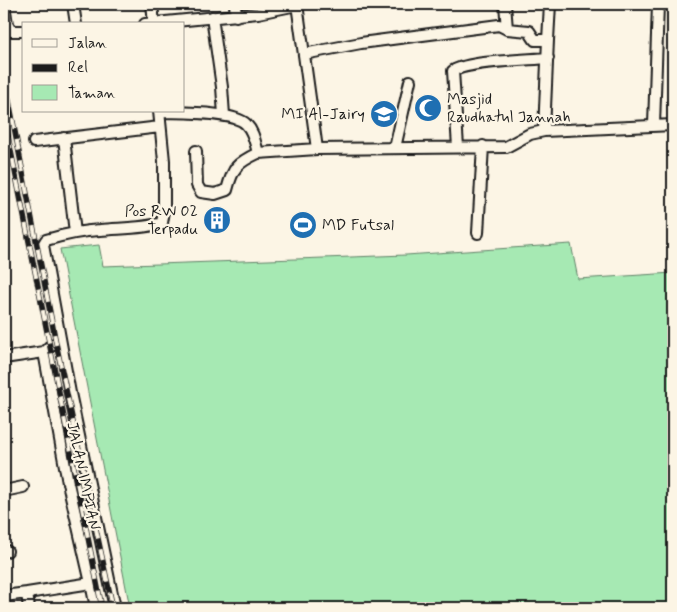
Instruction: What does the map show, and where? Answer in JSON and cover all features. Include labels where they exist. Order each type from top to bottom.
[{"type":"street","points":[[4,4],[7,24],[11,31],[22,31]]},
{"type":"street","points":[[73,4],[76,22]]},
{"type":"street","points":[[152,4],[154,22]]},
{"type":"street","points":[[235,4],[236,16]]},
{"type":"street","points":[[505,4],[507,29]]},
{"type":"street","points":[[544,130],[550,4]]},
{"type":"street","points":[[654,126],[658,4]]},
{"type":"street","points":[[173,22],[236,16],[297,5],[317,149]]},
{"type":"street","points":[[212,18],[224,115]]},
{"type":"street","points":[[304,54],[361,43],[499,25],[507,29],[529,31],[535,40],[548,40]]},
{"type":"street","points":[[458,147],[454,71],[458,68],[486,63],[548,58]]},
{"type":"street","points":[[395,148],[410,81]]},
{"type":"street","points":[[115,608],[60,341],[43,243],[51,238],[75,233],[151,226],[162,223],[164,211],[164,161],[159,112],[224,115],[245,122],[252,131],[258,152]]},
{"type":"street","points":[[196,151],[197,185],[201,192],[215,194],[227,190],[231,173],[243,160],[258,152],[317,149],[506,147],[530,134],[544,130],[673,126]]},
{"type":"street","points":[[34,142],[160,127]]},
{"type":"street","points":[[64,138],[75,233]]},
{"type":"street","points":[[478,233],[483,146]]},
{"type":"street","points":[[4,358],[42,353],[60,341]]},
{"type":"street","name":"JALAN IMPIAN","points":[[42,353],[68,484],[96,608]]},
{"type":"street","points":[[4,491],[23,487]]},
{"type":"street","points":[[4,596],[91,583]]},
{"type":"street","points":[[27,593],[29,608]]},
{"type":"green space","points":[[571,244],[578,279],[673,273],[673,608],[130,608],[60,249],[99,245],[103,266],[406,255]]},
{"type":"railway","points":[[4,75],[56,343],[113,608]]},
{"type":"railway","points":[[4,116],[102,608]]},
{"type":"place","name":"Masjid Raudhatul Jannah","points":[[428,108]]},
{"type":"place","name":"MI Al-Jairy","points":[[384,114]]},
{"type":"place","name":"Pos RW 02 Terpadu","points":[[217,220]]},
{"type":"place","name":"MD Futsal","points":[[303,225]]}]
